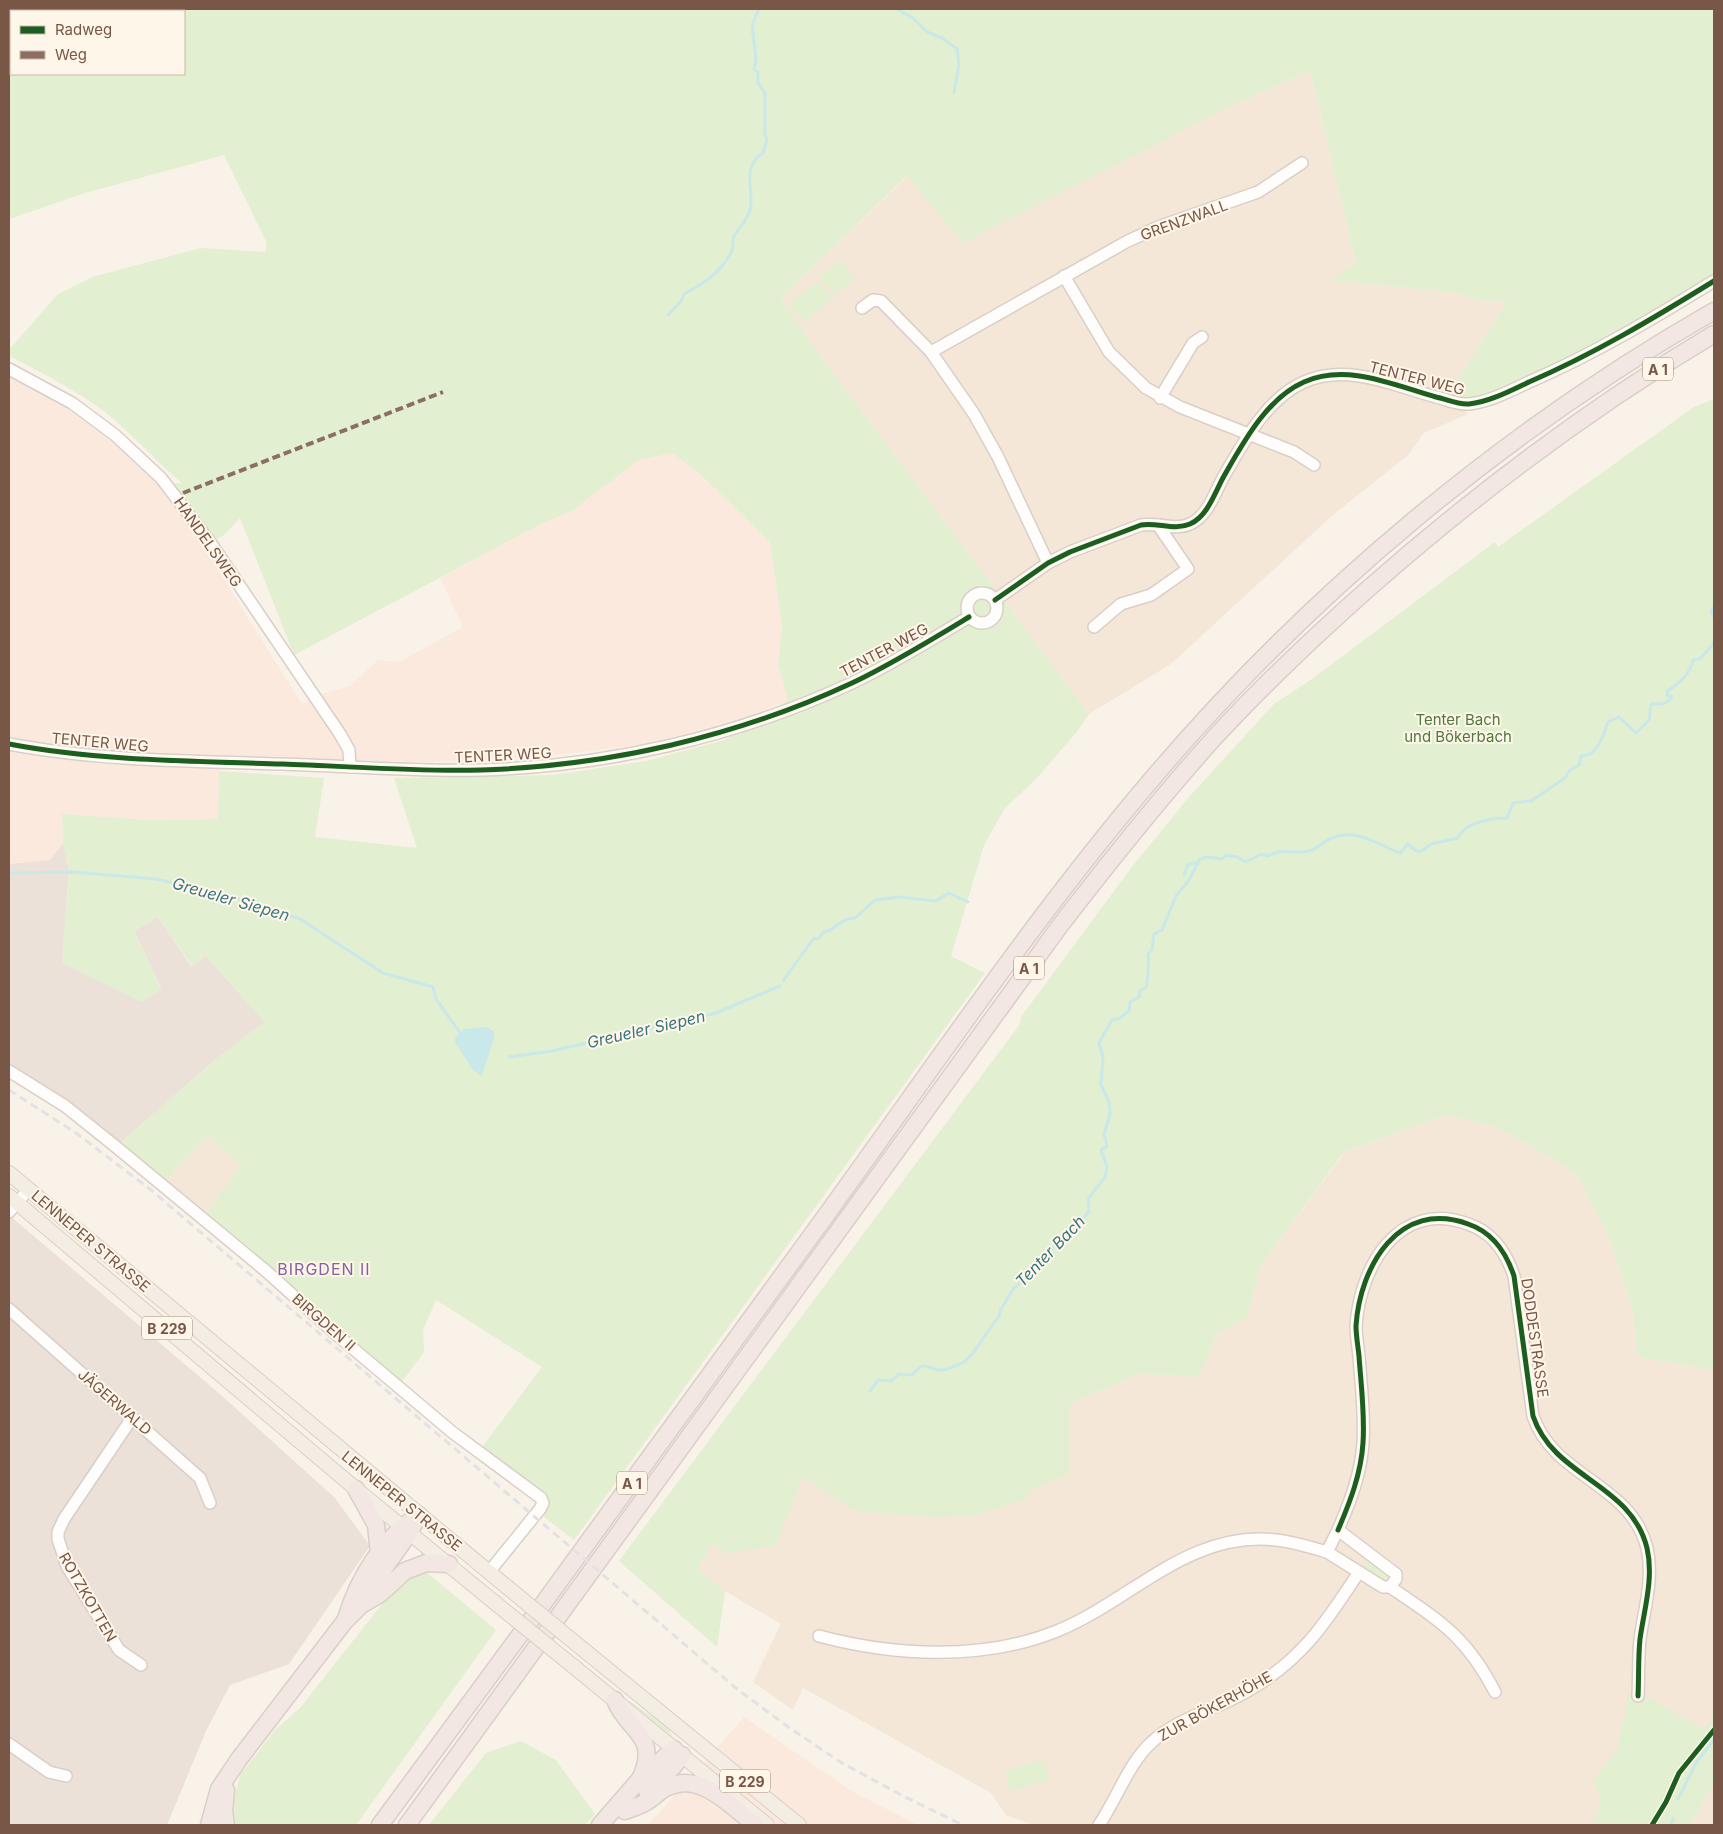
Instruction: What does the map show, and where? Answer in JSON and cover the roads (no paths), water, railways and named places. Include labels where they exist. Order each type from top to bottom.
[{"type":"highway","name":"A 1","points":[[380,1825],[645,1466],[1037,923],[1103,838],[1161,769],[1280,642],[1410,525],[1524,434],[1590,388],[1714,310]]},
{"type":"highway","name":"A 1","points":[[407,1825],[1059,927],[1120,847],[1182,776],[1294,657],[1426,538],[1483,491],[1602,404],[1714,334]]},
{"type":"highway","points":[[356,1489],[376,1525],[379,1553]]},
{"type":"highway","points":[[345,1621],[352,1598],[379,1553],[406,1530],[419,1515]]},
{"type":"highway","points":[[366,1603],[371,1588],[406,1530]]},
{"type":"highway","points":[[209,1825],[216,1796],[228,1776],[345,1621],[411,1568],[426,1563],[448,1564]]},
{"type":"highway","points":[[615,1700],[620,1714],[640,1733],[644,1742],[646,1755],[640,1779]]},
{"type":"highway","points":[[600,1825],[640,1779],[678,1752]]},
{"type":"highway","points":[[611,1825],[673,1767],[678,1752]]},
{"type":"highway","points":[[226,1825],[224,1812],[228,1776]]},
{"type":"highway","points":[[625,1811],[647,1802],[669,1786],[684,1783],[702,1786],[716,1794],[756,1825]]},
{"type":"highway","points":[[421,1806],[421,1825]]},
{"type":"main road","name":"LENNEPER STRASSE","points":[[9,1173],[506,1587],[799,1825]]},
{"type":"main road","name":"LENNEPER STRASSE","points":[[12,1203],[356,1489],[767,1825]]},
{"type":"main road","points":[[678,1752],[691,1737]]},
{"type":"street","name":"GRENZWALL","points":[[931,352],[1126,242],[1158,228],[1258,192],[1302,163]]},
{"type":"street","points":[[1064,276],[1109,352],[1134,378],[1160,398],[1294,452],[1314,465]]},
{"type":"street","name":"TENTER WEG","points":[[995,600],[1048,563],[1121,531],[1144,524],[1182,526],[1201,517],[1250,434],[1275,402],[1292,388],[1313,379],[1335,374],[1370,378],[1460,403],[1486,400],[1550,373],[1596,350],[1655,318],[1714,281]]},
{"type":"street","points":[[862,308],[874,300],[881,301],[931,352],[988,438],[1048,563]]},
{"type":"street","points":[[1160,398],[1193,344],[1202,337]]},
{"type":"street","name":"HANDELSWEG","points":[[9,369],[72,403],[115,435],[161,478],[210,542],[340,734],[349,750],[350,767]]},
{"type":"street","points":[[1094,627],[1121,604],[1151,595],[1188,569],[1158,525]]},
{"type":"street","points":[[976,594],[986,594],[995,600],[996,616],[988,623],[978,623],[969,617],[968,602],[976,594]]},
{"type":"street","name":"TENTER WEG","points":[[9,744],[91,756],[350,767],[450,770],[503,769],[576,762],[658,748],[736,728],[828,693],[878,669],[969,617]]},
{"type":"street","name":"BIRGDEN II","points":[[9,1071],[65,1106],[266,1271],[337,1335],[452,1432],[541,1498],[543,1504],[540,1509],[489,1572]]},
{"type":"street","points":[[12,1203],[29,1189]]},
{"type":"street","name":"DODDESTRASSE","points":[[1328,1552],[1356,1486],[1361,1461],[1362,1411],[1356,1327],[1360,1299],[1370,1269],[1385,1244],[1408,1226],[1438,1218],[1470,1224],[1494,1240],[1505,1255],[1511,1268],[1521,1323],[1533,1416],[1538,1431],[1554,1452],[1621,1504],[1637,1524],[1644,1540],[1648,1559],[1649,1582],[1640,1641],[1638,1696]]},
{"type":"street","name":"JÄGERWALD","points":[[9,1309],[200,1478],[210,1503]]},
{"type":"street","name":"ROTZKOTTEN","points":[[132,1418],[64,1519],[58,1532],[58,1539],[68,1566],[119,1650],[141,1665]]},
{"type":"street","points":[[1338,1530],[1396,1574],[1396,1579],[1390,1587]]},
{"type":"street","points":[[819,1636],[872,1648],[894,1650],[988,1648],[1034,1638],[1079,1621],[1169,1565],[1210,1546],[1243,1540],[1274,1540],[1328,1552],[1383,1587],[1390,1587],[1454,1632],[1479,1663],[1495,1692]]},
{"type":"street","name":"ZUR BÖKERHÖHE","points":[[1099,1825],[1139,1757],[1149,1745],[1174,1726],[1249,1691],[1290,1662],[1320,1630],[1359,1572]]},
{"type":"street","points":[[9,1744],[49,1772],[66,1776]]},
{"type":"water","points":[[487,1027],[494,1032],[494,1038],[482,1076],[473,1070],[455,1042],[455,1038],[464,1029]]},
{"type":"waterway","points":[[76,9],[84,9]]},
{"type":"waterway","points":[[668,315],[681,301],[684,294],[706,281],[723,265],[732,251],[734,236],[749,214],[751,203],[750,172],[756,159],[763,153],[767,140],[765,135],[765,93],[758,83],[758,72],[754,70],[756,59],[752,25],[759,9]]},
{"type":"waterway","points":[[897,9],[913,18],[927,32],[942,38],[957,49],[959,64],[954,92]]},
{"type":"waterway","name":"Tenter Bach","points":[[1714,607],[1711,611],[1714,617]]},
{"type":"waterway","name":"Tenter Bach","points":[[870,1391],[878,1380],[891,1381],[899,1374],[912,1375],[922,1366],[938,1370],[950,1368],[970,1357],[999,1317],[1000,1311],[1013,1289],[1036,1269],[1063,1235],[1078,1226],[1089,1211],[1088,1199],[1105,1177],[1107,1167],[1101,1150],[1107,1146],[1104,1134],[1110,1114],[1109,1102],[1101,1085],[1103,1057],[1099,1043],[1112,1020],[1120,1018],[1129,1011],[1130,1002],[1139,997],[1140,991],[1146,987],[1148,954],[1152,949],[1154,934],[1162,930],[1176,896],[1190,879],[1199,860],[1206,857],[1222,859],[1226,855],[1237,857],[1246,862],[1261,854],[1268,856],[1278,852],[1304,852],[1341,835],[1367,838],[1400,853],[1408,844],[1416,851],[1422,851],[1431,844],[1458,838],[1461,833],[1478,822],[1507,818],[1513,803],[1531,801],[1565,778],[1570,770],[1579,765],[1581,756],[1592,752],[1599,744],[1608,722],[1619,717],[1636,733],[1649,720],[1651,704],[1663,704],[1670,700],[1672,697],[1667,695],[1667,691],[1683,678],[1690,669],[1693,660],[1700,659],[1714,643]]},
{"type":"waterway","name":"Greueler Siepen","points":[[1184,875],[1188,864],[1196,863]]},
{"type":"waterway","name":"Greueler Siepen","points":[[9,873],[73,872],[156,879],[251,902],[300,919],[383,973],[433,987],[436,999],[461,1034]]},
{"type":"waterway","name":"Greueler Siepen","points":[[783,981],[813,939],[819,938],[824,932],[846,919],[855,918],[875,900],[899,897],[936,901],[949,893],[968,902]]},
{"type":"waterway","name":"Greueler Siepen","points":[[509,1057],[552,1051],[716,1013],[780,986]]},
{"type":"waterway","points":[[1678,1799],[1697,1761],[1714,1740]]},
{"type":"waterway","points":[[1671,1825],[1673,1819]]},
{"type":"railway","points":[[9,1090],[76,1133],[151,1190],[737,1689],[791,1729],[842,1763],[905,1797],[963,1825]]},
{"type":"district","name":"BIRGDEN II","points":[[324,1269]]},
{"type":"park label","name":"Tenter Bach und Bökerbach","points":[[1458,728]]}]
